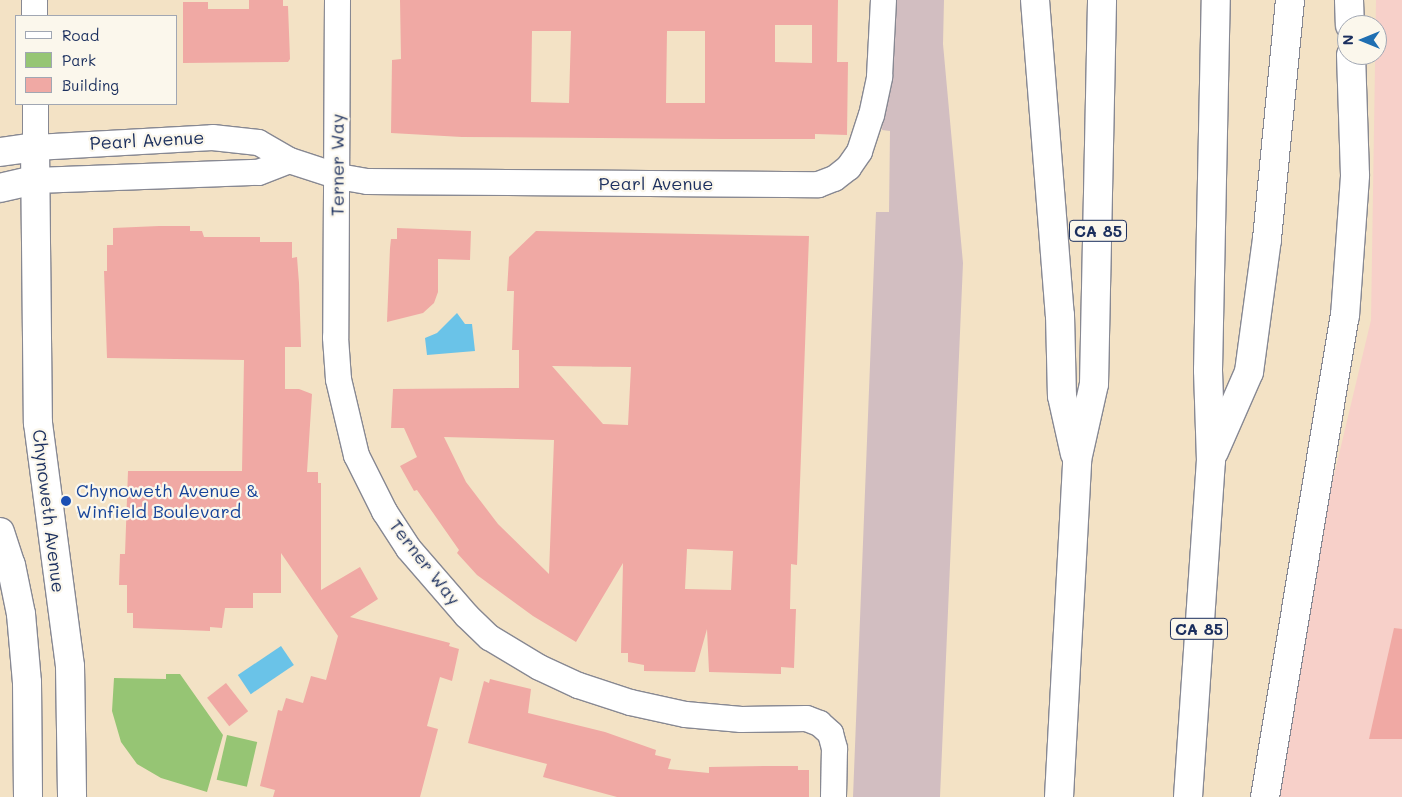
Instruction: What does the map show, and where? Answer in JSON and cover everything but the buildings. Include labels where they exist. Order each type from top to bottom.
[{"type":"main road","points":[[1035,0],[1060,305],[1062,396],[1077,460]]},
{"type":"main road","name":"CA 85","points":[[1058,797],[1077,460],[1094,384],[1102,0]]},
{"type":"main road","name":"CA 85","points":[[1188,797],[1211,461],[1208,370],[1216,0]]},
{"type":"main road","points":[[1211,461],[1249,372],[1267,239],[1290,0]]},
{"type":"main road","points":[[1349,0],[1350,15]]},
{"type":"main road","points":[[1265,797],[1346,316],[1355,175],[1351,65]]},
{"type":"main road","name":"Pearl Avenue","points":[[0,152],[35,146]]},
{"type":"main road","name":"Chynoweth Avenue","points":[[35,146],[38,423],[70,666],[72,797]]},
{"type":"main road","name":"Pearl Avenue","points":[[0,188],[35,180]]},
{"type":"main road","points":[[0,532],[21,614],[27,682],[28,797]]},
{"type":"street","points":[[34,0],[34,15]]},
{"type":"street","name":"Terner Way","points":[[337,0],[338,176],[335,337],[338,379],[356,455],[408,548],[437,584],[489,637],[578,685],[630,702],[685,714],[741,720],[806,718],[819,723],[830,733],[834,748],[834,797]]},
{"type":"street","name":"Pearl Avenue","points":[[35,146],[212,137],[258,142],[289,160],[338,176],[367,181],[818,184],[834,178],[848,167],[862,142],[879,76],[883,0]]},
{"type":"street","name":"Chynoweth Avenue","points":[[35,105],[35,146]]},
{"type":"street","name":"Pearl Avenue","points":[[35,180],[258,172],[289,160]]},
{"type":"shaded area","points":[[891,0],[944,0],[943,44],[963,263],[940,797],[853,797],[876,212],[889,212],[890,131],[882,130]]},
{"type":"shaded area","points":[[1376,0],[1402,0],[1402,797],[1263,797],[1297,631],[1371,320],[1375,65],[1387,65],[1387,15],[1376,15]]},
{"type":"green space","points":[[166,674],[180,674],[223,735],[207,792],[161,778],[137,764],[121,742],[112,711],[114,678],[166,679]]},
{"type":"green space","points":[[227,735],[257,742],[247,787],[217,780]]},
{"type":"water","points":[[457,313],[465,324],[472,324],[475,351],[427,355],[425,338],[437,333]]},
{"type":"water","points":[[281,646],[294,665],[251,694],[238,675]]},
{"type":"place","name":"Chynoweth Avenue & Winfield Boulevard","points":[[66,501]]}]
